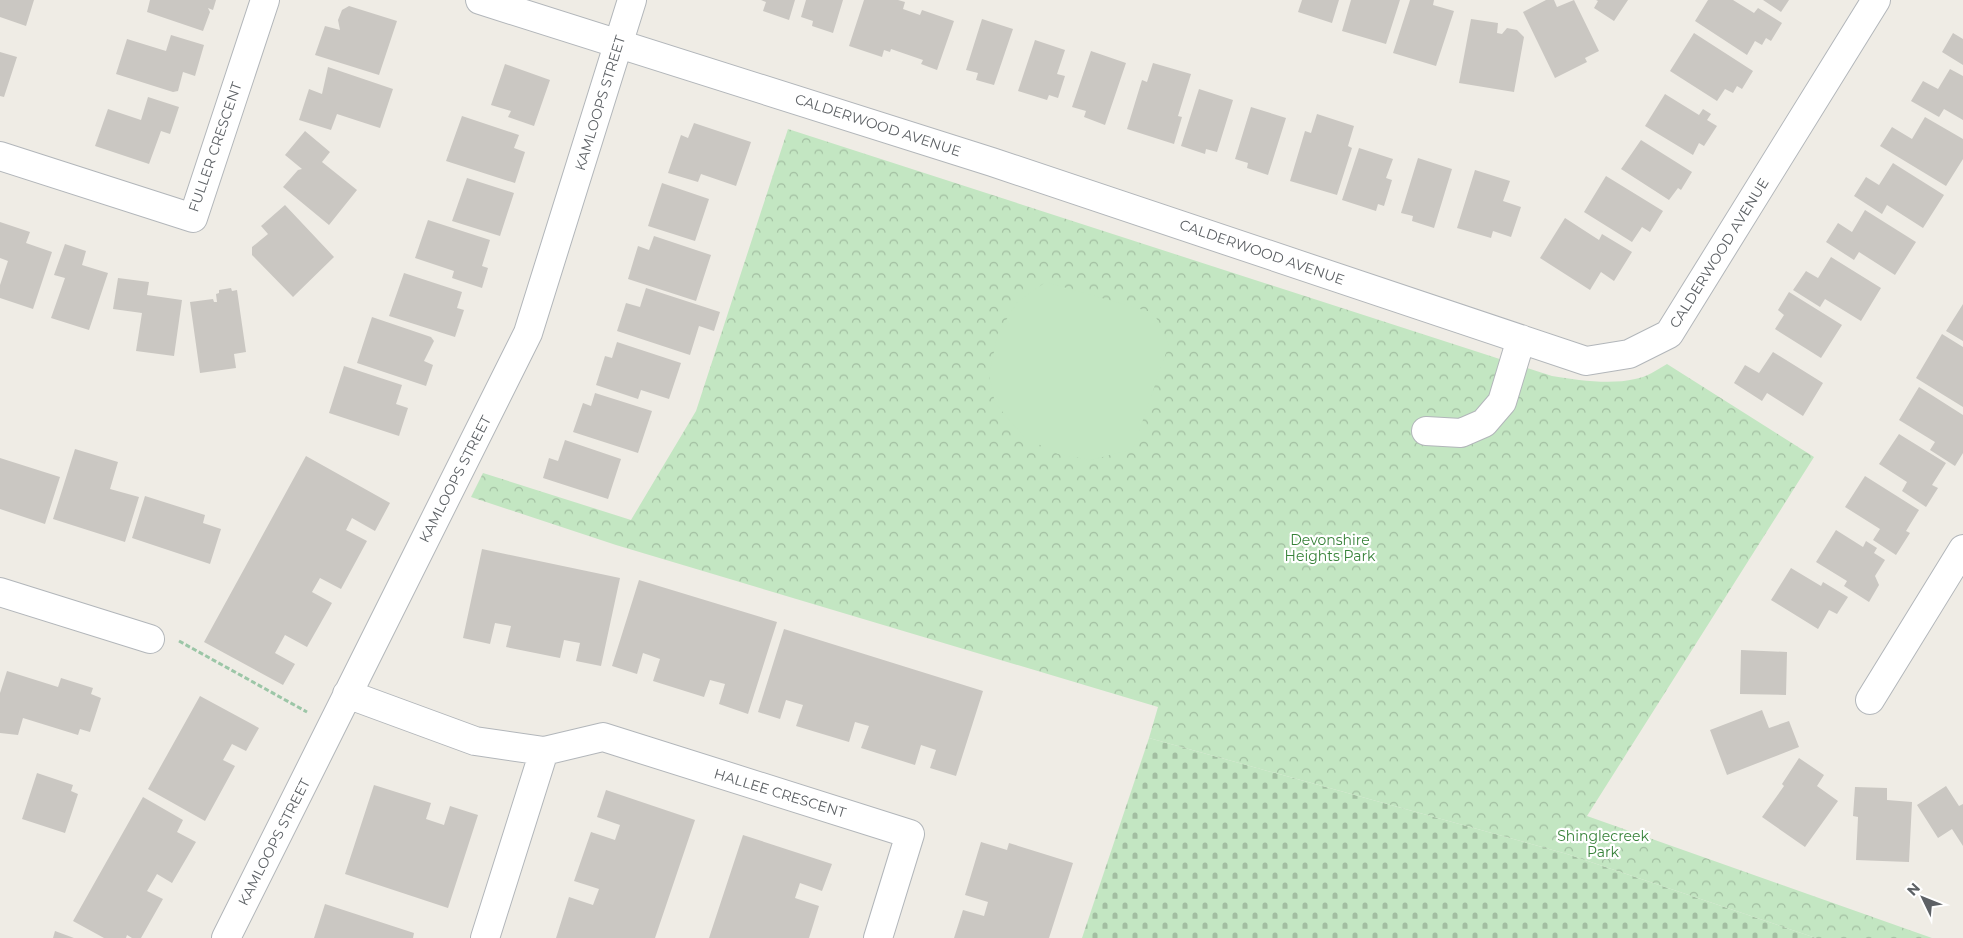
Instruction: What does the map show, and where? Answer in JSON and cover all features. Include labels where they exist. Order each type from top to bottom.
[{"type":"street","name":"FULLER CRESCENT","points":[[0,156],[193,218],[264,0]]},
{"type":"street","name":"CALDERWOOD AVENUE","points":[[480,0],[992,162],[1586,361],[1629,354],[1669,334],[1876,0]]},
{"type":"street","name":"KAMLOOPS STREET","points":[[226,938],[528,334],[632,0]]},
{"type":"street","points":[[1426,431],[1461,433],[1484,423],[1502,402],[1521,339]]},
{"type":"street","points":[[1870,700],[1963,550]]},
{"type":"street","points":[[0,592],[150,640]]},
{"type":"street","name":"HALLEE CRESCENT","points":[[347,694],[475,741],[544,750],[603,737],[910,834],[878,938]]},
{"type":"street","points":[[485,938],[544,750]]},
{"type":"path","points":[[178,641],[306,711]]},
{"type":"green space","name":"Devonshire Heights Park","points":[[788,129],[1552,376],[1594,381],[1625,381],[1644,377],[1667,364],[1814,457],[1587,816],[1932,938],[1816,938],[1567,854],[1149,738],[1158,707],[616,545],[471,497],[483,473],[631,520],[696,411]]},
{"type":"green space","points":[[1046,282],[1154,313],[1169,344],[1133,449],[1091,460],[1058,454],[1024,437],[995,403],[989,375],[998,333],[1018,301]]},
{"type":"green space","points":[[1149,738],[1567,854],[1816,938],[1082,938]]},
{"type":"building","points":[[0,0],[34,0],[26,26],[0,17]]},
{"type":"building","points":[[150,0],[216,0],[213,10],[208,8],[210,12],[203,31],[147,12]]},
{"type":"building","points":[[761,0],[795,0],[789,20],[763,11],[766,2]]},
{"type":"building","points":[[806,0],[843,0],[833,33],[812,26],[813,21],[801,17]]},
{"type":"building","points":[[864,0],[898,0],[905,2],[903,9],[920,15],[922,10],[954,21],[937,70],[921,64],[923,60],[891,49],[890,52],[884,50],[882,57],[849,46]]},
{"type":"building","points":[[1302,0],[1339,0],[1332,23],[1298,12]]},
{"type":"building","points":[[1351,0],[1400,0],[1386,44],[1342,31]]},
{"type":"building","points":[[1410,0],[1434,0],[1433,5],[1454,11],[1436,66],[1393,53]]},
{"type":"building","points":[[1546,0],[1554,0],[1557,7],[1574,0],[1599,51],[1585,58],[1587,62],[1555,78],[1523,12]]},
{"type":"building","points":[[1596,0],[1628,0],[1614,21],[1594,8],[1598,1]]},
{"type":"building","points":[[1708,0],[1733,0],[1754,13],[1758,8],[1782,23],[1771,41],[1766,38],[1762,45],[1755,41],[1747,55],[1695,21]]},
{"type":"building","points":[[1763,0],[1789,0],[1781,12]]},
{"type":"building","points":[[349,6],[397,21],[379,75],[315,55],[325,26],[340,30],[338,20],[342,10]]},
{"type":"building","points":[[982,19],[1013,29],[994,85],[976,80],[978,73],[966,70]]},
{"type":"building","points":[[1471,19],[1498,23],[1497,33],[1502,34],[1507,28],[1517,30],[1524,37],[1514,92],[1459,83]]},
{"type":"building","points":[[1694,33],[1753,71],[1742,89],[1737,86],[1733,93],[1725,89],[1717,101],[1670,71]]},
{"type":"building","points":[[1953,33],[1963,39],[1963,65],[1942,52]]},
{"type":"building","points":[[171,35],[204,45],[195,76],[183,72],[178,91],[173,92],[116,74],[127,39],[166,51]]},
{"type":"building","points":[[1035,40],[1065,50],[1057,74],[1065,76],[1058,98],[1049,95],[1047,100],[1018,91]]},
{"type":"building","points":[[1091,51],[1126,63],[1105,125],[1084,117],[1086,111],[1072,107]]},
{"type":"building","points":[[0,52],[17,57],[4,97],[0,96]]},
{"type":"building","points":[[1153,63],[1191,74],[1178,116],[1182,117],[1174,144],[1127,129],[1142,80],[1147,82]]},
{"type":"building","points":[[505,64],[550,80],[534,126],[508,117],[511,111],[491,105]]},
{"type":"building","points":[[328,67],[393,89],[380,128],[337,114],[331,130],[299,120],[309,89],[322,94]]},
{"type":"building","points":[[1950,69],[1963,76],[1963,120],[1944,109],[1939,117],[1911,101],[1923,81],[1938,89]]},
{"type":"building","points":[[1199,89],[1233,100],[1217,152],[1206,149],[1205,154],[1181,146]]},
{"type":"building","points":[[1665,94],[1699,115],[1703,109],[1711,114],[1707,120],[1717,126],[1704,146],[1699,143],[1693,155],[1645,126]]},
{"type":"building","points":[[148,97],[179,107],[170,134],[161,131],[149,164],[95,146],[108,109],[141,120]]},
{"type":"building","points":[[1251,107],[1286,118],[1268,175],[1247,168],[1248,163],[1235,159]]},
{"type":"building","points":[[1317,114],[1354,126],[1348,146],[1352,148],[1337,195],[1290,181],[1305,131],[1311,133]]},
{"type":"building","points":[[462,116],[519,135],[514,148],[525,152],[515,183],[446,161]]},
{"type":"building","points":[[1925,117],[1963,139],[1963,159],[1946,186],[1880,146],[1892,127],[1912,139]]},
{"type":"building","points":[[694,123],[751,142],[736,186],[701,174],[698,182],[668,173],[681,135],[688,138]]},
{"type":"building","points":[[305,131],[330,152],[322,162],[357,190],[329,225],[283,187],[298,170],[302,169],[285,155]]},
{"type":"building","points":[[1641,140],[1692,172],[1681,190],[1678,188],[1669,200],[1621,169]]},
{"type":"building","points":[[1359,148],[1393,159],[1386,178],[1392,180],[1384,206],[1378,204],[1376,211],[1342,200]]},
{"type":"building","points":[[1418,158],[1452,169],[1434,228],[1412,221],[1413,216],[1401,213]]},
{"type":"building","points":[[1893,163],[1944,195],[1923,228],[1887,205],[1882,214],[1854,196],[1866,177],[1879,185]]},
{"type":"building","points":[[1475,170],[1510,181],[1503,201],[1521,207],[1511,237],[1493,231],[1491,238],[1457,228]]},
{"type":"building","points":[[1606,176],[1663,211],[1650,232],[1642,227],[1632,242],[1584,212]]},
{"type":"building","points":[[467,178],[514,193],[500,236],[452,221]]},
{"type":"building","points":[[662,183],[709,199],[695,241],[648,226]]},
{"type":"building","points":[[285,205],[334,257],[293,297],[252,255],[252,247],[268,234],[261,226]]},
{"type":"building","points":[[1865,210],[1916,242],[1895,275],[1859,252],[1854,260],[1826,242],[1838,223],[1852,232]]},
{"type":"building","points":[[1565,218],[1599,240],[1602,234],[1632,252],[1614,281],[1601,272],[1590,290],[1540,258]]},
{"type":"building","points":[[428,220],[490,240],[482,266],[488,268],[482,288],[452,278],[454,271],[415,258]]},
{"type":"building","points":[[0,222],[30,232],[26,243],[52,252],[33,309],[0,298],[0,285],[8,261],[0,258]]},
{"type":"building","points":[[654,236],[711,255],[696,301],[628,279],[638,246],[649,250]]},
{"type":"building","points":[[65,244],[86,251],[82,265],[108,273],[89,330],[51,318],[65,278],[54,275]]},
{"type":"building","points":[[1831,257],[1881,288],[1861,321],[1825,299],[1820,307],[1793,290],[1806,271],[1818,278]]},
{"type":"building","points":[[404,273],[462,292],[457,308],[464,310],[455,337],[389,316]]},
{"type":"building","points":[[118,278],[149,282],[147,295],[182,300],[174,356],[136,351],[142,313],[113,309]]},
{"type":"building","points":[[231,288],[232,291],[237,290],[246,352],[234,354],[236,368],[200,373],[190,302],[213,299],[214,302],[217,302],[216,294],[219,293],[219,290]]},
{"type":"building","points":[[646,288],[720,312],[714,331],[699,326],[690,355],[617,331],[626,303],[640,307]]},
{"type":"building","points":[[1789,292],[1842,325],[1821,358],[1775,329],[1784,315],[1778,310]]},
{"type":"building","points":[[1963,304],[1963,341],[1946,331]]},
{"type":"building","points":[[372,317],[431,337],[434,341],[424,361],[433,365],[426,386],[357,363]]},
{"type":"building","points":[[1942,334],[1963,347],[1963,407],[1916,378]]},
{"type":"building","points":[[617,342],[681,363],[669,399],[641,390],[638,399],[596,385],[605,356],[612,358]]},
{"type":"building","points":[[1773,352],[1823,383],[1803,416],[1767,393],[1762,401],[1734,383],[1745,365],[1759,373]]},
{"type":"building","points":[[344,366],[402,385],[396,404],[408,408],[399,436],[329,413]]},
{"type":"building","points":[[1919,387],[1963,415],[1963,453],[1955,466],[1930,450],[1935,442],[1899,420]]},
{"type":"building","points":[[595,393],[652,411],[638,453],[573,432],[583,403],[591,406]]},
{"type":"building","points":[[1899,434],[1946,463],[1932,485],[1938,488],[1926,507],[1902,491],[1907,482],[1879,464]]},
{"type":"building","points":[[565,440],[621,459],[608,499],[543,478],[549,458],[558,461]]},
{"type":"building","points":[[75,449],[118,462],[110,489],[139,497],[125,542],[53,519]]},
{"type":"building","points":[[306,456],[390,503],[375,531],[352,518],[346,530],[367,541],[341,589],[320,578],[312,592],[332,603],[307,647],[285,635],[275,653],[295,664],[283,685],[204,642]]},
{"type":"building","points":[[0,458],[60,477],[45,524],[0,509]]},
{"type":"building","points":[[1865,476],[1919,510],[1906,531],[1910,533],[1896,555],[1873,540],[1880,529],[1845,507]]},
{"type":"building","points":[[145,496],[205,515],[203,523],[221,529],[210,564],[132,538]]},
{"type":"building","points":[[1836,530],[1863,547],[1866,541],[1877,548],[1874,553],[1885,560],[1875,576],[1879,585],[1869,602],[1844,586],[1847,581],[1816,562]]},
{"type":"building","points":[[482,549],[620,578],[601,666],[576,661],[580,643],[564,640],[560,658],[506,647],[511,626],[495,623],[490,644],[463,638]]},
{"type":"building","points":[[1791,568],[1821,586],[1823,582],[1848,597],[1837,614],[1829,610],[1818,629],[1771,600]]},
{"type":"building","points":[[639,580],[777,622],[748,714],[719,704],[725,684],[710,680],[704,697],[653,681],[660,659],[643,653],[637,674],[612,666]]},
{"type":"building","points":[[784,629],[983,691],[956,776],[930,768],[936,750],[921,745],[915,765],[861,748],[869,726],[855,722],[849,742],[796,726],[803,705],[786,700],[780,719],[758,712]]},
{"type":"building","points":[[1741,650],[1787,652],[1786,695],[1740,694]]},
{"type":"building","points":[[7,671],[58,687],[61,678],[93,688],[91,694],[101,698],[90,732],[80,729],[78,735],[23,718],[18,735],[0,733],[0,693]]},
{"type":"building","points":[[200,696],[259,728],[246,751],[232,744],[223,760],[235,766],[205,821],[148,789]]},
{"type":"building","points":[[1762,710],[1769,728],[1789,721],[1799,747],[1727,775],[1710,730]]},
{"type":"building","points":[[1799,758],[1824,775],[1817,786],[1838,801],[1805,847],[1762,817],[1784,786],[1782,784]]},
{"type":"building","points":[[37,773],[73,785],[71,791],[78,794],[65,833],[22,819]]},
{"type":"building","points":[[374,785],[431,803],[426,819],[444,825],[450,806],[478,815],[448,908],[345,874]]},
{"type":"building","points":[[1946,786],[1959,806],[1963,804],[1963,846],[1952,829],[1938,838],[1917,805]]},
{"type":"building","points":[[1855,787],[1887,788],[1887,800],[1912,802],[1909,862],[1856,860],[1858,817],[1853,816]]},
{"type":"building","points":[[606,790],[695,820],[655,938],[556,938],[569,897],[593,905],[599,889],[574,881],[591,832],[615,840],[620,825],[597,817]]},
{"type":"building","points":[[143,797],[183,820],[177,832],[196,842],[172,883],[157,874],[147,891],[163,899],[141,938],[132,938],[127,935],[126,938],[104,938],[73,921]]},
{"type":"building","points":[[743,835],[832,864],[822,891],[800,883],[795,898],[819,906],[809,938],[709,938]]},
{"type":"building","points":[[981,842],[1007,850],[1009,843],[1073,863],[1049,938],[954,938],[963,910],[984,916],[988,902],[965,895]]},
{"type":"building","points":[[325,904],[414,933],[413,938],[314,938]]},
{"type":"building","points":[[55,931],[74,938],[53,938]]},
{"type":"park label","name":"Shinglecreek Park","points":[[1603,844]]}]
